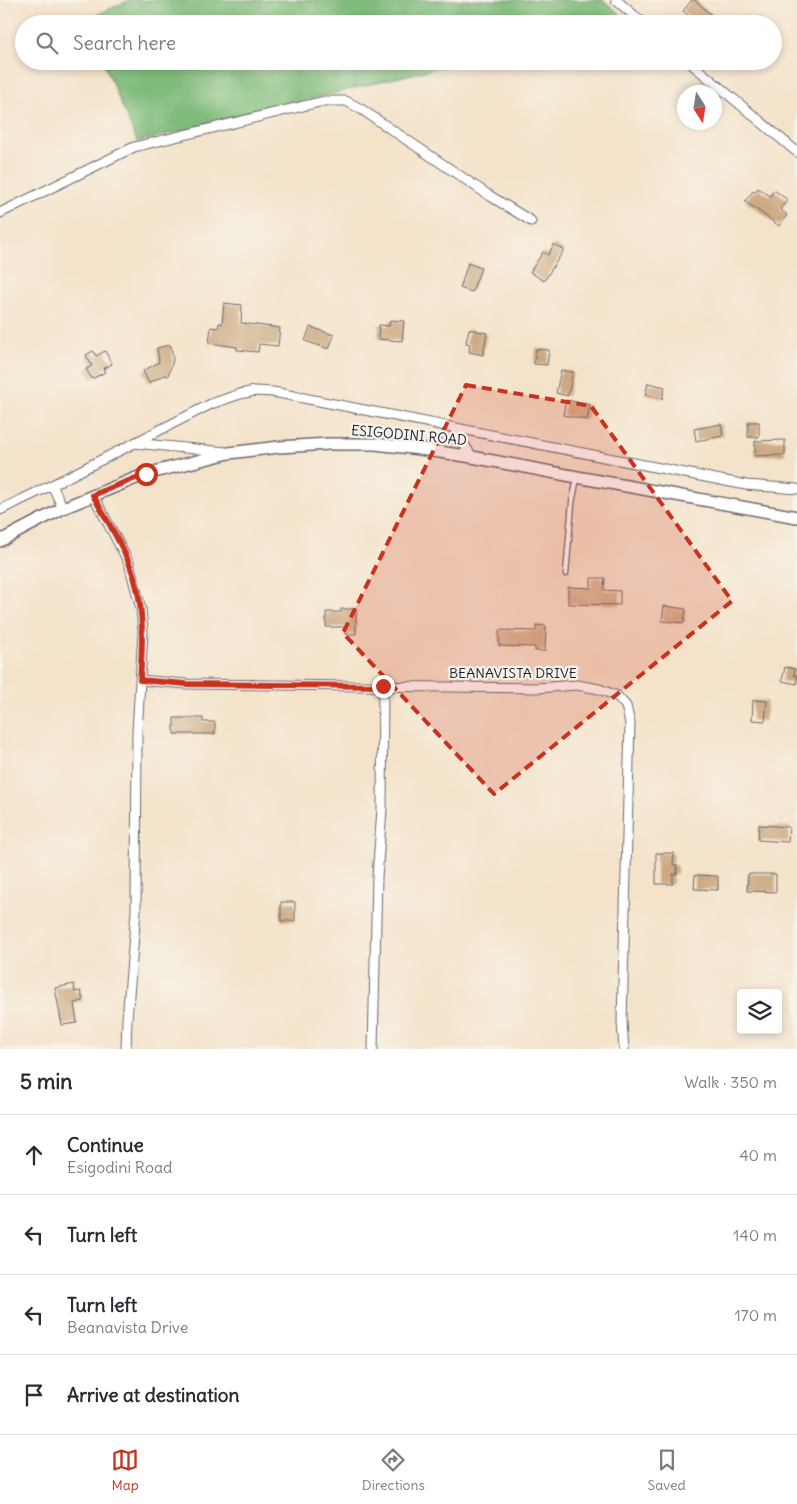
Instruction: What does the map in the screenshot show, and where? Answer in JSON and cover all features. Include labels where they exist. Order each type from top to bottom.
[{"type":"main road","name":"ESIGODINI ROAD","points":[[0,541],[63,508],[146,474],[229,453],[288,446],[329,444],[375,444],[472,457],[797,517]]},
{"type":"street","points":[[616,0],[634,15]]},
{"type":"street","points":[[699,70],[797,152]]},
{"type":"street","points":[[0,213],[134,147],[335,100],[346,101],[362,109],[479,189],[531,221]]},
{"type":"street","points":[[0,510],[210,404],[254,391],[273,392],[746,485],[797,489]]},
{"type":"street","points":[[454,428],[472,457]]},
{"type":"street","points":[[134,443],[229,453]]},
{"type":"street","points":[[52,485],[63,508]]},
{"type":"street","points":[[93,495],[129,563],[141,609],[143,632],[138,732],[136,911],[126,1019],[126,1049]]},
{"type":"street","name":"BEANAVISTA DRIVE","points":[[140,680],[186,684],[537,688],[577,685],[599,689],[617,696],[626,706],[630,723],[622,1022],[624,1049]]},
{"type":"street","points":[[374,1049],[378,877],[382,809],[383,686]]},
{"type":"lane","points":[[566,574],[572,503],[577,477]]},
{"type":"highlighted area","points":[[466,385],[591,406],[732,601],[494,794],[343,633]]},
{"type":"green space","points":[[129,0],[603,0],[622,15],[97,15]]},
{"type":"green space","points":[[107,70],[429,70],[137,142]]},
{"type":"building","points":[[692,0],[695,0],[712,15],[688,15],[683,11]]},
{"type":"building","points":[[758,188],[770,196],[774,190],[788,200],[780,209],[787,215],[779,226],[745,201]]},
{"type":"building","points":[[554,244],[564,250],[544,281],[530,272],[543,252],[548,255]]},
{"type":"building","points":[[468,263],[481,268],[472,292],[460,288]]},
{"type":"building","points":[[224,303],[242,305],[241,323],[280,328],[278,346],[259,344],[258,352],[237,350],[237,347],[209,343],[211,327],[218,328],[219,323],[222,324]]},
{"type":"building","points":[[390,320],[404,321],[402,341],[378,339],[379,325],[389,326]]},
{"type":"building","points":[[310,327],[334,335],[329,349],[305,341]]},
{"type":"building","points":[[469,329],[487,333],[483,355],[469,352],[470,344],[466,343]]},
{"type":"building","points":[[171,346],[173,360],[168,376],[164,375],[149,383],[143,371],[159,362],[157,348]]},
{"type":"building","points":[[536,349],[549,350],[547,365],[534,364]]},
{"type":"building","points":[[93,351],[96,356],[105,351],[112,364],[103,369],[105,372],[92,379],[86,369],[92,366],[86,355]]},
{"type":"building","points":[[561,370],[573,372],[568,396],[556,393]]},
{"type":"building","points":[[648,383],[665,387],[662,399],[645,395]]},
{"type":"building","points":[[566,400],[590,405],[587,420],[563,415]]},
{"type":"building","points":[[748,422],[759,422],[759,437],[748,437]]},
{"type":"building","points":[[721,424],[723,436],[696,441],[694,429]]},
{"type":"building","points":[[785,440],[785,455],[755,456],[755,441]]},
{"type":"building","points":[[591,578],[605,578],[604,590],[620,591],[620,605],[568,604],[568,587],[591,588]]},
{"type":"building","points":[[664,606],[686,609],[684,623],[662,621]]},
{"type":"building","points":[[341,609],[356,609],[356,634],[345,634],[345,627],[326,627],[326,612],[341,612]]},
{"type":"building","points":[[536,625],[546,626],[545,651],[535,651],[535,647],[499,646],[499,630],[536,631]]},
{"type":"building","points":[[785,667],[795,669],[794,675],[797,676],[797,684],[782,681]]},
{"type":"building","points":[[753,700],[767,701],[765,721],[752,720]]},
{"type":"building","points":[[174,718],[203,718],[203,722],[215,722],[215,734],[174,734]]},
{"type":"building","points":[[759,825],[789,827],[788,842],[758,840]]},
{"type":"building","points":[[656,853],[674,853],[673,865],[677,865],[677,874],[673,874],[673,884],[656,884]]},
{"type":"building","points":[[748,874],[776,874],[776,892],[747,891]]},
{"type":"building","points":[[695,875],[718,876],[718,890],[694,889]]},
{"type":"building","points":[[281,902],[295,902],[295,921],[281,921]]},
{"type":"building","points":[[74,984],[75,992],[81,991],[83,1001],[74,1003],[77,1023],[62,1025],[55,988]]},
{"type":"route","points":[[146,474],[93,495],[129,563],[136,585],[143,632],[140,680],[186,684],[383,686]]}]
